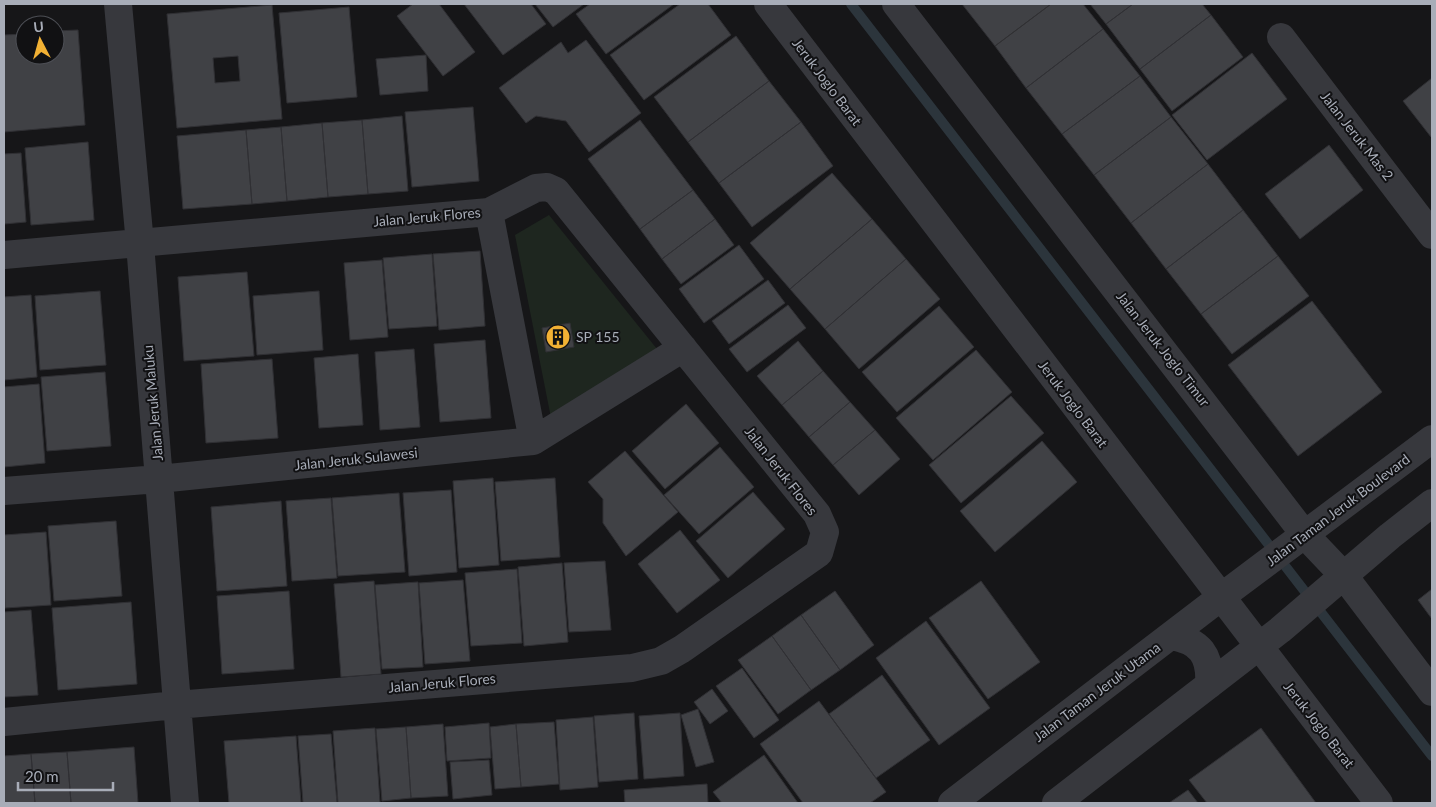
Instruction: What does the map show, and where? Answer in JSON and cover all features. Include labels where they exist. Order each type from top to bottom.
[{"type":"street","name":"Jalan Jeruk Maluku","points":[[118,4],[160,479],[185,803]]},
{"type":"street","name":"Jeruk Joglo Barat","points":[[768,4],[1380,803]]},
{"type":"street","name":"Jalan Jeruk Joglo Timur","points":[[896,4],[1295,542],[1344,576],[1432,692]]},
{"type":"street","name":"Jalan Jeruk Mas 2","points":[[1281,37],[1432,235]]},
{"type":"street","name":"Jalan Jeruk Flores","points":[[4,255],[489,212],[536,188],[547,186],[556,191],[817,514],[825,532],[820,553],[682,650],[661,661],[632,668],[176,705],[4,722]]},
{"type":"street","points":[[489,212],[533,441]]},
{"type":"street","name":"Jalan Jeruk Sulawesi","points":[[4,491],[160,479],[533,441],[683,348]]},
{"type":"street","name":"Jalan Taman Jeruk Boulevard","points":[[1243,581],[1432,439]]},
{"type":"street","points":[[1056,803],[1259,647],[1390,536],[1432,503]]},
{"type":"street","name":"Jalan Taman Jeruk Utama","points":[[952,803],[1243,581]]},
{"type":"street","points":[[1170,636],[1185,638],[1197,646],[1206,657],[1210,670],[1209,685]]},
{"type":"shaded area","points":[[549,215],[657,349],[552,423],[515,235]]},
{"type":"building","points":[[413,4],[439,4],[475,52],[443,76],[397,16]]},
{"type":"building","points":[[464,4],[531,4],[546,24],[503,55]]},
{"type":"building","points":[[535,4],[584,4],[553,27]]},
{"type":"building","points":[[590,4],[674,4],[606,54],[576,14]]},
{"type":"building","points":[[680,4],[708,4],[731,35],[644,100],[610,55]]},
{"type":"building","points":[[962,4],[1051,4],[995,46]]},
{"type":"building","points":[[1051,4],[1083,4],[1103,29],[1026,88],[995,46]]},
{"type":"building","points":[[1090,4],[1133,4],[1106,24]]},
{"type":"building","points":[[1133,4],[1202,4],[1211,15],[1140,69],[1106,24]]},
{"type":"building","points":[[272,5],[282,119],[177,128],[167,14]],"holes":[[[238,56],[240,81],[215,83],[213,58]]]},
{"type":"building","points":[[349,7],[357,97],[287,103],[279,13]]},
{"type":"building","points":[[1211,15],[1243,57],[1172,111],[1140,69]]},
{"type":"building","points":[[1103,29],[1140,76],[1062,134],[1026,88]]},
{"type":"building","points":[[78,30],[85,125],[4,132],[4,35],[15,34],[15,65],[65,65],[65,31]]},
{"type":"building","points":[[736,36],[769,81],[688,142],[654,97]]},
{"type":"building","points":[[586,40],[641,113],[589,152],[566,121],[536,116],[526,123],[499,88],[561,42],[568,53]]},
{"type":"building","points":[[1252,53],[1287,99],[1207,160],[1172,115]]},
{"type":"building","points":[[426,55],[428,91],[380,95],[376,59]]},
{"type":"building","points":[[1140,76],[1171,117],[1094,175],[1062,134]]},
{"type":"building","points":[[1432,78],[1432,136],[1431,137],[1403,101]]},
{"type":"building","points":[[769,81],[801,122],[719,183],[688,142]]},
{"type":"building","points":[[473,107],[479,181],[412,187],[405,112]]},
{"type":"building","points":[[402,116],[408,191],[368,194],[362,120]]},
{"type":"building","points":[[1171,117],[1208,164],[1131,223],[1094,175]]},
{"type":"building","points":[[362,120],[368,194],[328,197],[322,123]]},
{"type":"building","points":[[640,120],[693,190],[640,229],[588,159]]},
{"type":"building","points":[[801,122],[833,166],[752,227],[719,183]]},
{"type":"building","points":[[322,123],[328,197],[287,201],[281,127]]},
{"type":"building","points":[[281,127],[287,201],[252,204],[246,130]]},
{"type":"building","points":[[246,130],[252,204],[183,209],[177,136]]},
{"type":"building","points":[[88,142],[94,220],[31,225],[25,148]]},
{"type":"building","points":[[1329,145],[1363,190],[1300,239],[1265,194]]},
{"type":"building","points":[[21,153],[26,222],[4,224],[4,154]]},
{"type":"building","points":[[1208,164],[1243,210],[1166,269],[1131,223]]},
{"type":"building","points":[[832,173],[872,219],[790,289],[750,243]]},
{"type":"building","points":[[693,190],[715,219],[662,259],[640,229]]},
{"type":"building","points":[[1243,210],[1278,256],[1201,314],[1166,269]]},
{"type":"building","points":[[715,219],[734,245],[681,284],[662,259]]},
{"type":"building","points":[[872,219],[906,259],[825,329],[790,289]]},
{"type":"building","points":[[739,245],[764,279],[704,323],[679,289]]},
{"type":"building","points":[[480,251],[485,326],[439,330],[433,254]]},
{"type":"building","points":[[432,254],[437,326],[389,329],[383,258]]},
{"type":"building","points":[[1278,256],[1309,296],[1232,354],[1201,314]]},
{"type":"building","points":[[906,259],[940,299],[859,369],[825,329]]},
{"type":"building","points":[[382,260],[388,337],[350,340],[344,263]]},
{"type":"building","points":[[247,272],[254,356],[184,361],[178,277]]},
{"type":"building","points":[[768,280],[785,303],[729,344],[712,321]]},
{"type":"building","points":[[100,291],[106,365],[40,370],[35,296]]},
{"type":"building","points":[[319,291],[323,350],[257,355],[253,296]]},
{"type":"building","points":[[31,295],[37,377],[4,380],[4,297]]},
{"type":"building","points":[[1312,301],[1382,392],[1298,456],[1228,365]]},
{"type":"building","points":[[788,305],[806,328],[747,372],[729,349]]},
{"type":"building","points":[[939,306],[974,347],[897,412],[862,372]]},
{"type":"building","name":"SP 155","points":[[570,323],[574,347],[546,352],[542,328]]},
{"type":"building","points":[[485,340],[491,418],[440,422],[434,344]]},
{"type":"building","points":[[798,341],[823,371],[782,405],[757,376]]},
{"type":"building","points":[[414,349],[420,427],[380,430],[375,352]]},
{"type":"building","points":[[976,350],[1012,392],[933,460],[896,418]]},
{"type":"building","points":[[358,354],[363,425],[319,428],[314,358]]},
{"type":"building","points":[[272,359],[278,438],[206,443],[201,364]]},
{"type":"building","points":[[823,371],[850,402],[809,437],[782,405]]},
{"type":"building","points":[[105,372],[111,446],[47,451],[41,377]]},
{"type":"building","points":[[39,384],[45,463],[4,467],[4,387]]},
{"type":"building","points":[[1011,396],[1044,433],[961,503],[929,465]]},
{"type":"building","points":[[850,402],[875,430],[833,465],[809,437]]},
{"type":"building","points":[[686,404],[719,443],[665,489],[632,451]]},
{"type":"building","points":[[875,430],[900,459],[859,495],[833,465]]},
{"type":"building","points":[[1042,441],[1077,482],[995,552],[960,511]]},
{"type":"building","points":[[720,447],[754,487],[699,534],[664,495]]},
{"type":"building","points":[[625,451],[678,512],[626,556],[603,523],[603,499],[588,482]]},
{"type":"building","points":[[493,478],[499,565],[459,568],[453,481]]},
{"type":"building","points":[[555,478],[560,557],[501,561],[495,482]]},
{"type":"building","points":[[451,490],[457,572],[409,576],[403,493]]},
{"type":"building","points":[[753,492],[785,529],[728,578],[696,541]]},
{"type":"building","points":[[399,493],[405,572],[338,576],[332,498]]},
{"type":"building","points":[[331,498],[337,578],[292,581],[286,501]]},
{"type":"building","points":[[281,501],[287,586],[217,591],[211,507]]},
{"type":"building","points":[[116,521],[122,596],[54,601],[48,526]]},
{"type":"building","points":[[680,530],[720,580],[677,613],[638,564]]},
{"type":"building","points":[[46,532],[51,605],[5,608],[4,535]]},
{"type":"building","points":[[605,561],[611,630],[569,632],[564,563]]},
{"type":"building","points":[[562,563],[568,642],[524,646],[518,567]]},
{"type":"building","points":[[517,569],[522,643],[471,646],[465,573]]},
{"type":"building","points":[[463,580],[470,661],[425,664],[419,583]]},
{"type":"building","points":[[374,581],[381,674],[341,677],[334,584]]},
{"type":"building","points":[[981,581],[1040,662],[988,699],[929,618]]},
{"type":"building","points":[[418,582],[423,667],[382,669],[375,585]]},
{"type":"building","points":[[1432,589],[1432,619],[1418,600]]},
{"type":"building","points":[[289,591],[294,669],[222,674],[217,596]]},
{"type":"building","points":[[835,591],[874,645],[840,670],[801,615]]},
{"type":"building","points":[[131,602],[137,684],[58,690],[52,608]]},
{"type":"building","points":[[31,610],[38,695],[4,697],[4,612]]},
{"type":"building","points":[[801,615],[840,670],[811,690],[772,636]]},
{"type":"building","points":[[926,621],[990,708],[939,745],[876,658]]},
{"type":"building","points":[[772,636],[811,690],[778,714],[738,660]]},
{"type":"building","points":[[742,668],[779,720],[754,738],[716,686]]},
{"type":"building","points":[[882,675],[930,740],[876,778],[829,714]]},
{"type":"building","points":[[712,689],[728,711],[710,724],[694,702]]},
{"type":"building","points":[[819,701],[886,792],[870,803],[803,803],[760,744]]},
{"type":"building","points":[[698,709],[714,762],[696,767],[681,715]]},
{"type":"building","points":[[634,713],[638,779],[599,782],[594,716]]},
{"type":"building","points":[[680,713],[684,776],[644,779],[639,716]]},
{"type":"building","points":[[593,717],[598,787],[560,790],[556,720]]},
{"type":"building","points":[[554,722],[559,784],[521,787],[516,724]]},
{"type":"building","points":[[489,723],[491,758],[447,761],[445,727]]},
{"type":"building","points":[[443,724],[448,796],[411,798],[406,727]]},
{"type":"building","points":[[516,724],[521,787],[495,789],[490,727]]},
{"type":"building","points":[[406,727],[411,798],[382,801],[376,729]]},
{"type":"building","points":[[375,728],[380,803],[338,803],[333,731]]},
{"type":"building","points":[[1261,728],[1316,803],[1207,803],[1189,780]]},
{"type":"building","points":[[331,734],[337,803],[303,803],[298,736]]},
{"type":"building","points":[[296,736],[301,803],[229,803],[224,741]]},
{"type":"building","points":[[134,747],[138,803],[71,803],[67,752]]},
{"type":"building","points":[[67,752],[71,803],[35,803],[31,754]]},
{"type":"building","points":[[31,754],[35,803],[4,803],[4,756]]},
{"type":"building","points":[[764,755],[798,803],[722,803],[713,792]]},
{"type":"building","points":[[489,760],[492,795],[453,799],[450,762]]},
{"type":"building","points":[[707,784],[708,803],[625,803],[624,790]]},
{"type":"building","points":[[1188,790],[1198,803],[1169,803]]},
{"type":"waterway","points":[[851,4],[1432,756]]},
{"type":"place","name":"SP 155","points":[[558,337]]}]
